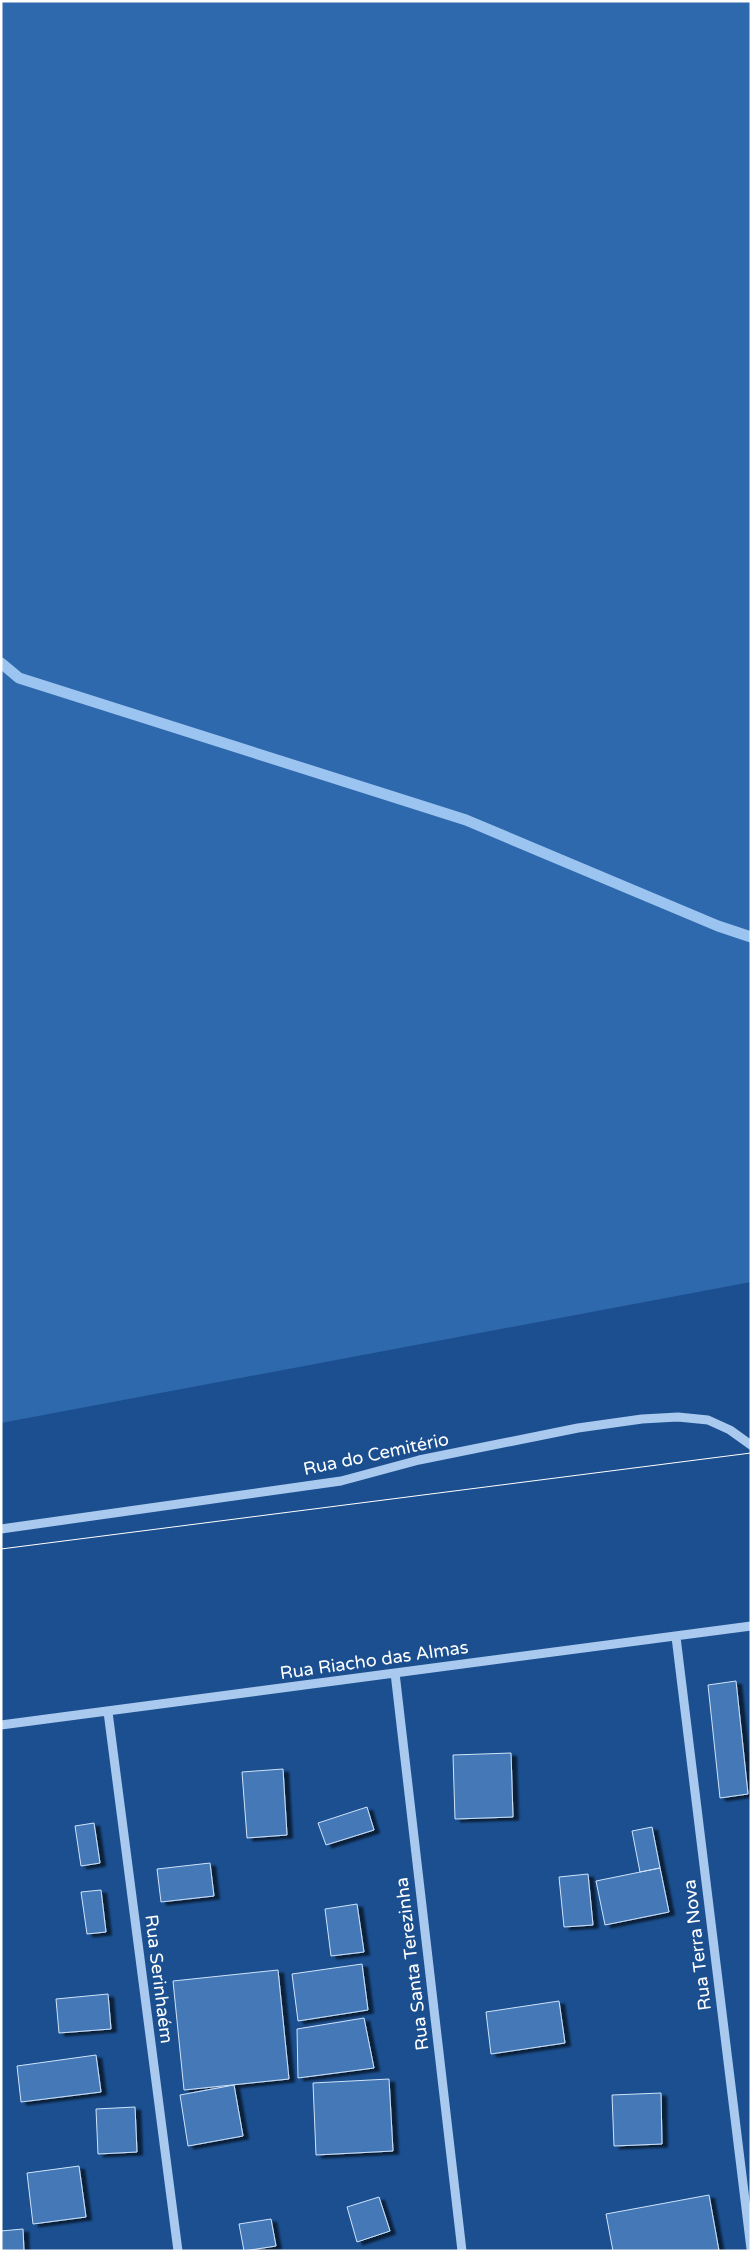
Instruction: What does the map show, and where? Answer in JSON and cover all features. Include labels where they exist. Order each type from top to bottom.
[{"type":"street","name":"Rua do Cemitério","points":[[1,1529],[341,1481],[419,1460],[578,1428],[642,1420],[678,1417],[708,1420],[730,1430],[751,1445]]},
{"type":"street","name":"Rua Riacho das Almas","points":[[1,1725],[751,1626]]},
{"type":"street","name":"Rua Terra Nova","points":[[676,1637],[751,2249]]},
{"type":"street","name":"Rua Santa Terezinha","points":[[395,1673],[462,2251]]},
{"type":"street","name":"Rua Serinhaém","points":[[108,1712],[178,2251]]},
{"type":"shaded area","points":[[1,1],[751,1],[751,1282],[1,1423]]},
{"type":"building","points":[[736,1681],[748,1794],[720,1798],[708,1685]]},
{"type":"building","points":[[511,1753],[513,1817],[455,1819],[453,1755]]},
{"type":"building","points":[[283,1769],[287,1835],[247,1838],[242,1772]]},
{"type":"building","points":[[367,1807],[374,1830],[326,1845],[318,1823]]},
{"type":"building","points":[[94,1823],[100,1863],[81,1866],[75,1826]]},
{"type":"building","points":[[652,1827],[660,1868],[640,1872],[632,1831]]},
{"type":"building","points":[[210,1863],[214,1896],[161,1902],[157,1869]]},
{"type":"building","points":[[660,1868],[669,1912],[605,1925],[596,1881]]},
{"type":"building","points":[[588,1874],[593,1925],[564,1927],[559,1877]]},
{"type":"building","points":[[101,1890],[106,1932],[87,1934],[81,1892]]},
{"type":"building","points":[[357,1904],[364,1952],[331,1956],[325,1909]]},
{"type":"building","points":[[362,1964],[368,2010],[298,2021],[292,1974]]},
{"type":"building","points":[[278,1970],[289,2079],[184,2090],[173,1981]]},
{"type":"building","points":[[108,1994],[111,2029],[59,2033],[56,1999]]},
{"type":"building","points":[[559,2001],[565,2043],[491,2054],[486,2012]]},
{"type":"building","points":[[364,2018],[374,2068],[298,2078],[297,2029]]},
{"type":"building","points":[[96,2055],[101,2092],[21,2102],[17,2066]]},
{"type":"building","points":[[389,2079],[393,2151],[316,2155],[313,2083]]},
{"type":"building","points":[[234,2085],[243,2136],[188,2146],[180,2095]]},
{"type":"building","points":[[661,2093],[662,2144],[614,2146],[612,2095]]},
{"type":"building","points":[[135,2107],[137,2152],[98,2154],[96,2109]]},
{"type":"building","points":[[79,2166],[86,2217],[33,2224],[27,2173]]},
{"type":"building","points":[[709,2195],[719,2251],[613,2251],[606,2214]]},
{"type":"building","points":[[379,2197],[390,2231],[357,2242],[347,2207]]},
{"type":"building","points":[[271,2219],[276,2246],[244,2251],[239,2224]]},
{"type":"building","points":[[23,2229],[24,2251],[1,2251],[1,2231]]},
{"type":"waterway","points":[[1,663],[19,678],[466,820],[718,926],[751,937]]},
{"type":"tram line","points":[[1,1549],[751,1453]]}]
